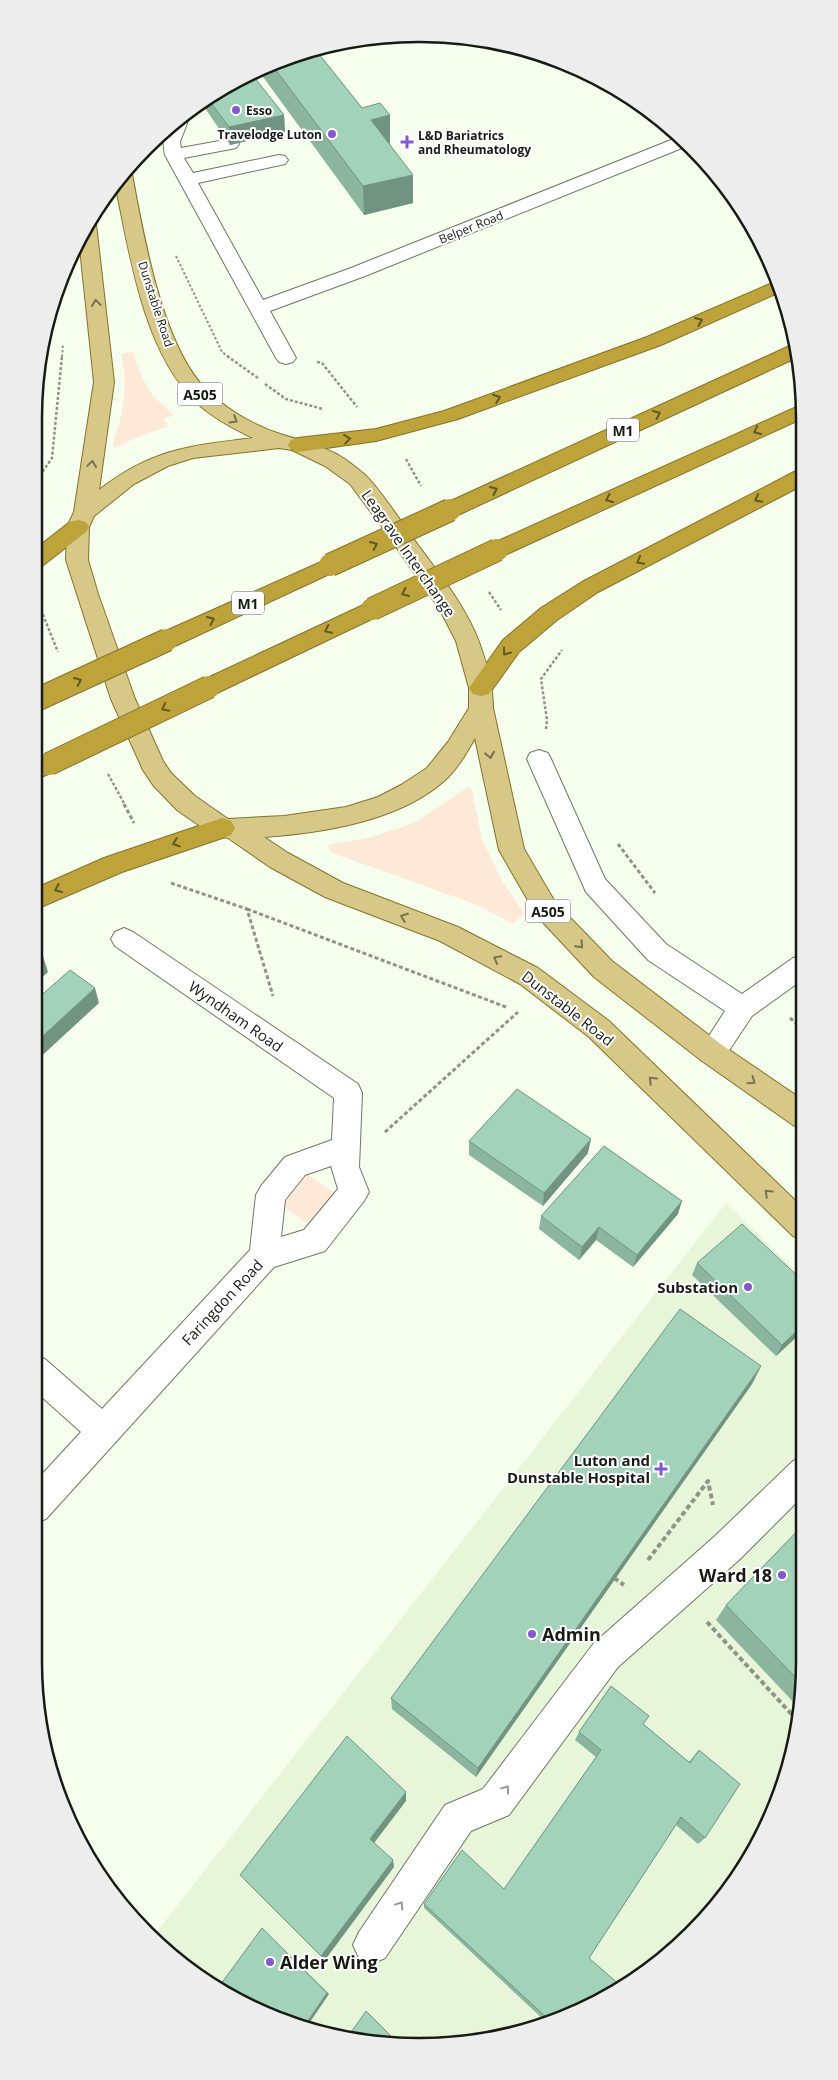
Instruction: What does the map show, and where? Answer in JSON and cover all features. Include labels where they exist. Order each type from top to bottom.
[{"type":"highway","points":[[289,443],[376,435],[451,415],[654,341],[772,289]]},
{"type":"highway","name":"M1","points":[[42,697],[789,353]]},
{"type":"highway","points":[[42,768],[497,550],[796,413]]},
{"type":"highway","points":[[481,698],[511,646],[558,609],[590,587],[796,480]]},
{"type":"highway","points":[[42,554],[82,519]]},
{"type":"highway","points":[[42,896],[113,865],[228,828]]},
{"type":"main road","name":"Dunstable Road","points":[[125,184],[133,233],[156,312],[172,354],[192,387],[227,416],[251,430],[289,443]]},
{"type":"main road","points":[[89,239],[104,382],[77,560],[124,699],[152,764],[162,780],[186,803],[228,828],[284,826],[346,816],[386,804],[410,792],[436,774],[457,748],[481,698]]},
{"type":"main road","points":[[82,519],[127,479],[161,461],[191,452],[289,443]]},
{"type":"main road","name":"Leagrave Interchange","points":[[289,443],[332,461],[357,479],[390,522],[450,607],[467,641],[481,698]]},
{"type":"main road","name":"A505","points":[[481,698],[512,850],[546,909],[603,969],[712,1053],[796,1111]]},
{"type":"main road","name":"Dunstable Road","points":[[228,828],[279,860],[334,890],[449,934],[529,976],[599,1028],[796,1220]]},
{"type":"street","points":[[174,133],[171,142],[174,155],[286,358]]},
{"type":"street","points":[[174,155],[230,144]]},
{"type":"street","name":"Belper Road","points":[[259,308],[358,272],[676,144]]},
{"type":"street","points":[[188,180],[279,160]]},
{"type":"street","points":[[346,254],[358,272]]},
{"type":"street","points":[[539,758],[595,885],[657,952],[752,1001]]},
{"type":"street","name":"Wyndham Road","points":[[124,939],[348,1093]]},
{"type":"street","points":[[712,1053],[752,1001],[796,970]]},
{"type":"street","name":"Faringdon Road","points":[[42,1498],[264,1256],[314,1241],[354,1192],[346,1158],[348,1093]]},
{"type":"street","points":[[264,1256],[271,1195],[295,1166],[346,1158]]},
{"type":"street","points":[[42,1377],[103,1431]]},
{"type":"street","points":[[372,1945],[458,1818],[496,1802],[606,1655],[727,1548],[796,1480]]},
{"type":"path","points":[[42,472],[52,458],[63,344]]},
{"type":"path","points":[[286,358],[322,362],[358,408]]},
{"type":"path","points":[[539,758],[547,720],[540,679],[563,649]]},
{"type":"path","points":[[613,837],[659,899]]},
{"type":"path","points":[[168,882],[247,909],[518,1011],[346,1158]]},
{"type":"path","points":[[247,909],[290,1054]]},
{"type":"path","points":[[752,1001],[796,1025]]},
{"type":"path","points":[[645,1564],[708,1481],[714,1508]]},
{"type":"path","points":[[614,1578],[628,1587]]},
{"type":"shaded area","points":[[133,352],[143,379],[153,396],[174,415],[163,419],[169,426],[115,448],[113,444],[120,422],[125,388],[121,354]]},
{"type":"shaded area","points":[[468,787],[472,790],[482,839],[502,881],[524,913],[513,924],[477,905],[330,852],[328,846],[333,844],[372,837],[414,823]]},
{"type":"shaded area","points":[[307,1174],[339,1196],[313,1228],[282,1206]]},
{"type":"shaded area","name":"Luton and Dunstable Hospital","points":[[726,1203],[796,1271],[796,1661],[792,1710],[783,1758],[776,1782],[757,1828],[718,1890],[685,1927],[648,1960],[586,1999],[540,2018],[516,2025],[444,2037],[394,2037],[370,2034],[322,2025],[298,2018],[252,1999],[231,1987],[190,1960],[157,1931]]},
{"type":"building","points":[[320,56],[362,108],[380,103],[390,115],[371,120],[413,175],[363,186],[276,71]]},
{"type":"building","points":[[256,79],[284,115],[229,127],[212,105]]},
{"type":"building","points":[[70,970],[95,988],[42,1037],[42,995]]},
{"type":"building","points":[[517,1089],[591,1139],[544,1193],[469,1141]]},
{"type":"building","points":[[604,1146],[682,1201],[637,1255],[599,1227],[582,1247],[541,1216]]},
{"type":"building","name":"Substation","points":[[742,1224],[796,1274],[796,1332],[782,1345],[697,1263]]},
{"type":"building","points":[[680,1309],[761,1366],[478,1768],[391,1698]]},
{"type":"building","points":[[796,1532],[795,1677],[726,1605]]},
{"type":"building","points":[[611,1686],[649,1716],[643,1724],[690,1763],[699,1750],[740,1784],[705,1838],[681,1817],[589,1958],[616,1982],[586,1999],[545,2016],[424,1904],[462,1850],[504,1889],[601,1750],[579,1732]]},
{"type":"building","points":[[347,1736],[406,1792],[370,1839],[393,1860],[321,1956],[240,1875]]},
{"type":"building","name":"Alder Wing","points":[[262,1928],[327,1993],[308,2021],[252,1999],[223,1982]]},
{"type":"building","points":[[366,2011],[392,2037],[370,2034],[352,2031]]},
{"type":"place","name":"Esso","points":[[236,110]]},
{"type":"place","name":"Travelodge Luton","points":[[332,134]]},
{"type":"place","name":"L&D Bariatrics and Rheumatology","points":[[407,142]]},
{"type":"place","name":"Substation","points":[[748,1287]]},
{"type":"place","name":"Luton and Dunstable Hospital","points":[[661,1469]]},
{"type":"place","name":"Ward 18","points":[[782,1575]]},
{"type":"place","name":"Admin","points":[[532,1634]]},
{"type":"place","name":"Alder Wing","points":[[270,1962]]}]
